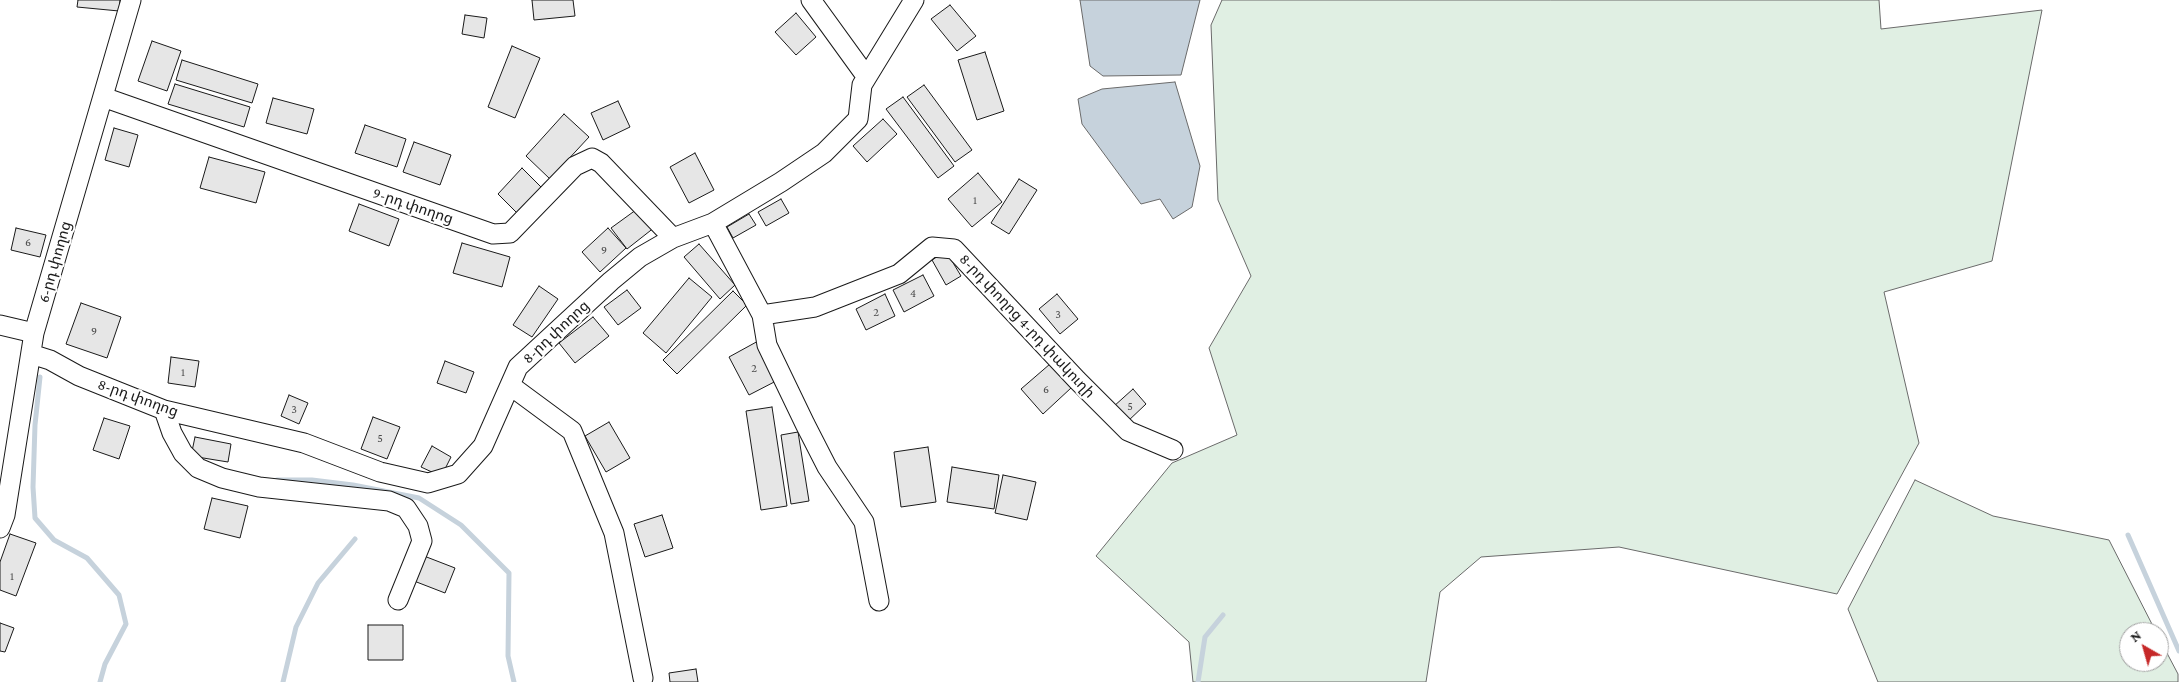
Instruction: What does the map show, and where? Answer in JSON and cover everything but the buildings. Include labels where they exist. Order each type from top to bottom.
[{"type":"street","name":"6-րդ փողոց","points":[[0,528],[5,515],[34,333],[131,0]]},
{"type":"street","points":[[811,0],[866,76]]},
{"type":"street","name":"8-րդ փողոց","points":[[31,354],[50,360],[79,376],[164,410],[304,443],[380,472],[428,483],[458,474],[483,446],[518,367],[640,256],[674,238],[713,223],[781,182],[824,153],[858,119],[862,85],[866,76],[914,0]]},
{"type":"street","name":"9-րդ փողոց","points":[[103,97],[493,234],[510,233],[575,166],[592,158],[601,164],[674,238]]},
{"type":"street","points":[[713,223],[762,315],[767,345],[805,424],[827,467],[864,522],[879,601]]},
{"type":"street","name":"8-րդ փողոց 4-րդ փակուղի","points":[[762,315],[815,307],[899,274],[932,247],[954,249],[1077,380],[1128,431],[1172,450]]},
{"type":"street","points":[[0,325],[34,333]]},
{"type":"street","points":[[511,386],[572,431],[614,533],[643,678]]},
{"type":"street","points":[[164,410],[172,433],[183,452],[198,468],[222,478],[259,487],[389,500],[406,508],[418,526],[422,541],[398,600]]},
{"type":"green space","points":[[1222,0],[1879,0],[1881,29],[2042,10],[1992,261],[1884,292],[1919,443],[1837,594],[1619,547],[1481,557],[1440,592],[1426,682],[1193,682],[1189,642],[1096,556],[1172,463],[1237,435],[1209,348],[1251,276],[1218,200],[1211,25]]},
{"type":"green space","points":[[1915,480],[1993,516],[2109,540],[2151,622],[2119,622],[2119,672],[2169,672],[2169,657],[2178,674],[2178,682],[1878,682],[1848,609]]},
{"type":"shaded area","points":[[1080,0],[1200,0],[1181,75],[1103,76],[1090,66]]},
{"type":"shaded area","points":[[1175,82],[1200,166],[1192,207],[1173,219],[1160,199],[1141,204],[1082,124],[1078,99],[1102,89]]},
{"type":"waterway","points":[[40,377],[35,425],[33,487],[35,518],[54,540],[87,558],[119,595],[126,624],[105,664],[100,682]]},
{"type":"waterway","points":[[277,480],[312,480],[353,485],[419,498],[461,525],[509,573],[508,656],[514,682]]},
{"type":"waterway","points":[[2128,535],[2179,651]]},
{"type":"waterway","points":[[283,682],[296,627],[318,583],[355,539]]},
{"type":"waterway","points":[[1198,682],[1205,637],[1223,615]]}]
